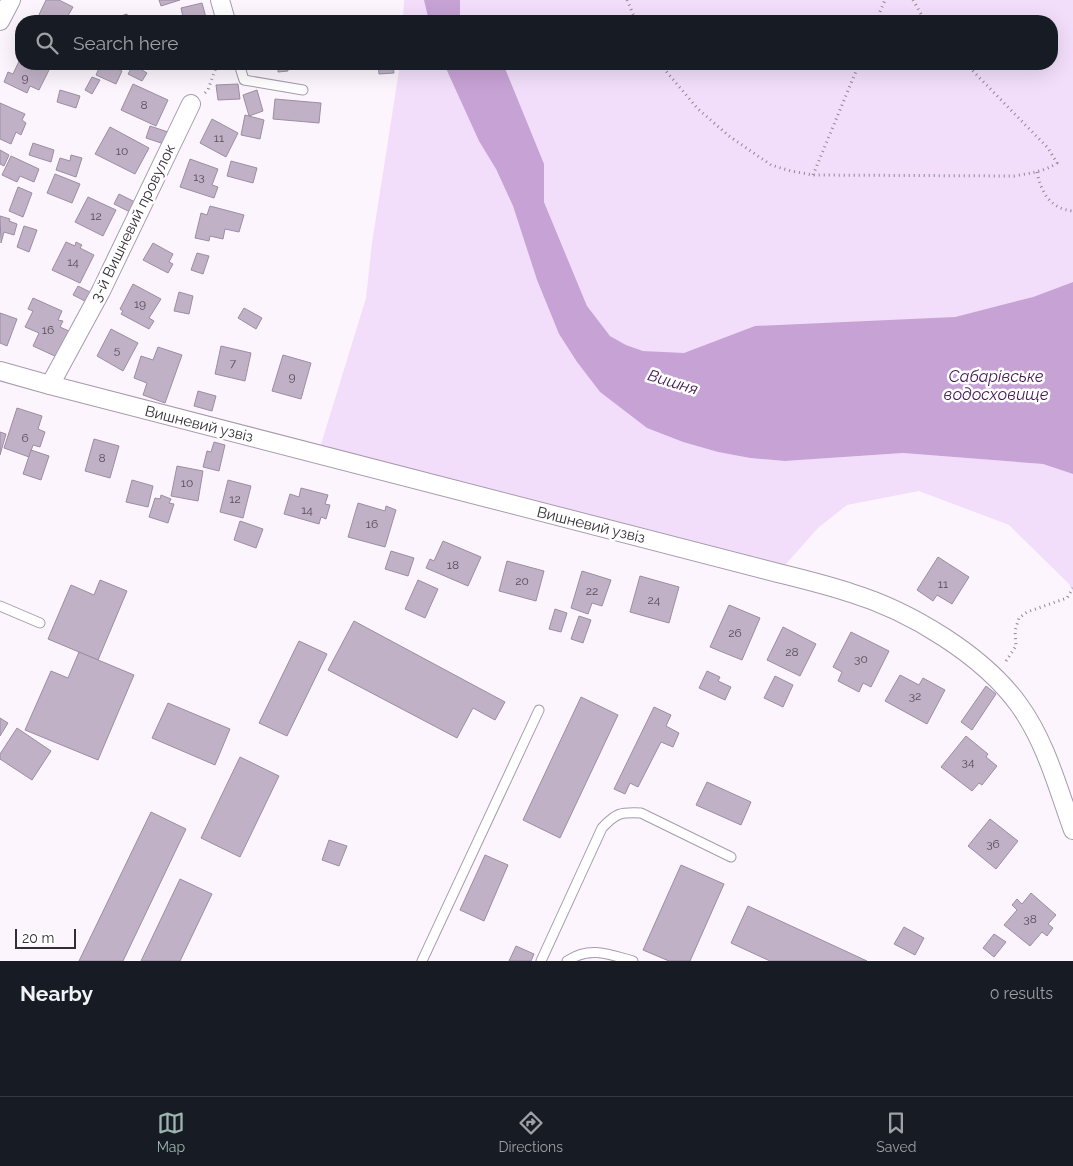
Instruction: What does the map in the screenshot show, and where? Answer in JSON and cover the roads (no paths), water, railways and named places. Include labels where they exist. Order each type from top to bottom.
[{"type":"street","points":[[0,21],[11,0]]},
{"type":"street","points":[[220,0],[224,15]]},
{"type":"street","name":"3-й Вишневий провулок","points":[[50,385],[101,290],[191,104]]},
{"type":"street","name":"Вишневий узвіз","points":[[0,371],[778,573],[852,593],[889,607],[954,644],[984,666],[1020,706],[1047,758],[1073,830]]},
{"type":"lane","points":[[241,70],[244,80],[303,90]]},
{"type":"lane","points":[[0,606],[40,623]]},
{"type":"lane","points":[[422,961],[539,710]]},
{"type":"lane","points":[[541,961],[602,828],[615,815],[626,812],[641,813],[732,857]]},
{"type":"lane","points":[[567,961],[577,955],[598,952],[633,961]]},
{"type":"water","points":[[424,0],[460,0],[460,15],[428,15]]},
{"type":"water","name":"Сабарівське водосховище","points":[[447,70],[505,70],[544,164],[544,202],[587,306],[610,336],[626,345],[643,351],[684,353],[755,326],[955,317],[1033,297],[1073,282],[1073,474],[1043,464],[903,453],[785,461],[750,458],[718,452],[683,442],[647,428],[600,392],[559,334],[537,280],[513,206],[496,169],[479,141]]},
{"type":"water label","name":"Вишня","points":[[673,382]]}]
